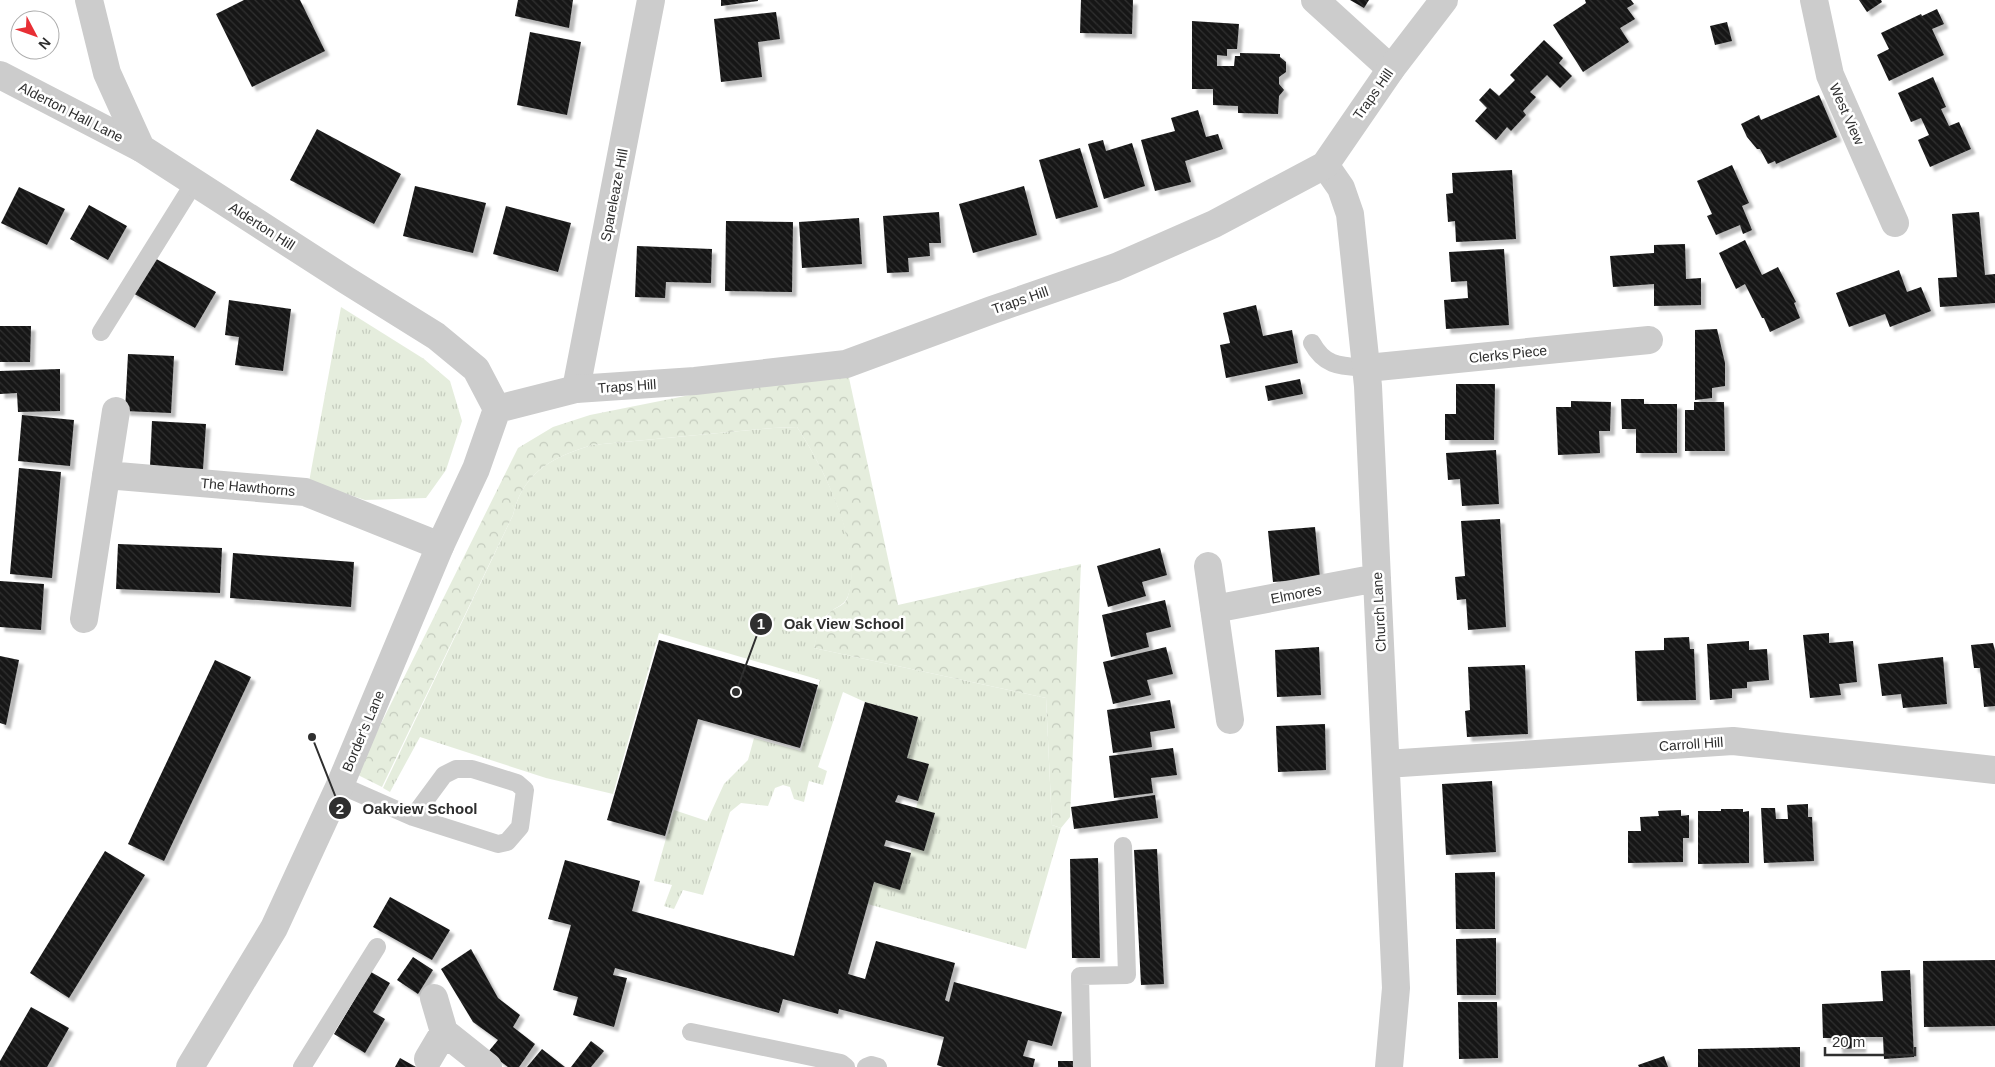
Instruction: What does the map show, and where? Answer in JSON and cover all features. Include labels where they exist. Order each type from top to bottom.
[{"type":"street","points":[[89,0],[107,73],[141,148]]},
{"type":"street","name":"Spareleaze Hill","points":[[576,389],[651,0]]},
{"type":"street","points":[[1315,0],[1391,69]]},
{"type":"street","name":"Traps Hill","points":[[497,409],[576,389],[695,381],[846,364],[1116,267],[1214,224],[1325,165],[1391,69],[1444,0]]},
{"type":"street","name":"West View","points":[[1814,0],[1830,74],[1895,223]]},
{"type":"street","name":"Alderton Hall Lane","points":[[0,75],[141,148]]},
{"type":"street","name":"Alderton Hill","points":[[141,148],[436,336],[476,369],[497,409]]},
{"type":"street","name":"Church Lane","points":[[1325,165],[1341,188],[1350,214],[1366,368],[1378,578],[1396,988],[1389,1067]]},
{"type":"street","name":"Clerks Piece","points":[[1366,368],[1649,340]]},
{"type":"street","name":"Border's Lane","points":[[190,1067],[274,928],[340,786],[440,546],[476,469],[497,409]]},
{"type":"street","points":[[84,619],[116,411]]},
{"type":"street","name":"The Hawthorns","points":[[106,474],[305,492],[440,546]]},
{"type":"street","points":[[1208,566],[1230,720]]},
{"type":"street","name":"Elmores","points":[[1214,609],[1378,578]]},
{"type":"street","name":"Carroll Hill","points":[[1386,764],[1733,741],[1995,770]]},
{"type":"street","points":[[434,998],[444,1032],[488,1067]]},
{"type":"street","points":[[428,1059],[444,1032]]},
{"type":"lane","points":[[101,332],[194,182]]},
{"type":"lane","points":[[1312,342],[1318,354],[1333,364],[1366,368]]},
{"type":"lane","points":[[340,786],[413,817],[498,844],[507,842],[520,827],[525,790],[517,783],[472,769],[456,769],[444,775],[413,817]]},
{"type":"lane","points":[[1082,1067],[1080,976],[1127,975],[1123,846]]},
{"type":"lane","points":[[302,1067],[377,947]]},
{"type":"lane","points":[[691,1032],[841,1063],[846,1067]]},
{"type":"lane","points":[[866,1067],[871,1065],[878,1067]]},
{"type":"green space","points":[[341,307],[424,359],[450,381],[462,421],[446,470],[426,498],[365,500],[309,482]]},
{"type":"green space","points":[[846,364],[898,605],[1081,564],[1070,817],[1061,828],[1052,825],[1046,698],[814,648],[823,621],[829,613],[847,600],[851,576],[850,555],[846,532],[829,486],[808,444],[797,427],[592,445],[565,455],[542,468],[524,488],[513,515],[382,787],[356,774],[518,448],[553,427],[590,415]]},
{"type":"green space","points":[[797,427],[818,463],[839,508],[851,555],[852,577],[848,596],[844,603],[829,613],[824,620],[814,648],[1046,698],[1052,825],[1061,828],[1026,949],[868,904],[874,882],[900,889],[912,847],[924,850],[935,814],[916,808],[928,764],[907,758],[918,717],[865,702],[843,692],[818,767],[827,771],[823,785],[809,781],[804,802],[794,799],[790,787],[783,785],[775,788],[768,806],[741,803],[730,812],[703,895],[683,890],[674,909],[664,906],[672,885],[654,881],[674,810],[707,821],[724,784],[748,760],[754,738],[801,751],[820,680],[659,633],[613,794],[546,778],[420,737],[390,792],[383,788],[513,515],[518,500],[532,477],[542,468],[565,455],[592,445]]},
{"type":"building","points":[[244,0],[300,0],[325,51],[252,87],[216,14]]},
{"type":"building","points":[[518,0],[573,0],[569,28],[515,16]]},
{"type":"building","points":[[721,0],[758,0],[758,1],[721,6]]},
{"type":"building","points":[[1081,0],[1133,0],[1132,34],[1080,33]]},
{"type":"building","points":[[1350,0],[1369,0],[1364,8]]},
{"type":"building","points":[[1585,0],[1631,0],[1634,4],[1627,8],[1635,19],[1620,28],[1629,42],[1583,72],[1553,25],[1586,3]]},
{"type":"building","points":[[1859,0],[1881,0],[1882,2],[1867,12]]},
{"type":"building","points":[[1937,9],[1944,24],[1932,29],[1944,55],[1889,81],[1877,55],[1889,49],[1881,33],[1921,14],[1922,16]]},
{"type":"building","points":[[776,12],[780,39],[758,42],[762,77],[721,82],[714,19]]},
{"type":"building","points":[[1192,21],[1239,24],[1237,49],[1227,49],[1227,56],[1217,55],[1217,66],[1234,66],[1235,56],[1240,56],[1240,53],[1280,54],[1280,57],[1286,62],[1286,72],[1279,77],[1279,84],[1284,90],[1279,96],[1278,114],[1238,113],[1238,106],[1213,105],[1213,89],[1192,89]]},
{"type":"building","points":[[1727,22],[1732,41],[1715,45],[1710,26]]},
{"type":"building","points":[[530,32],[581,42],[567,115],[517,105]]},
{"type":"building","points":[[1544,40],[1563,58],[1559,63],[1572,76],[1560,88],[1547,75],[1530,92],[1536,97],[1523,111],[1526,115],[1511,131],[1507,127],[1496,140],[1475,121],[1487,108],[1479,100],[1490,88],[1499,96],[1515,80],[1510,75]]},
{"type":"building","points":[[1933,77],[1946,107],[1941,109],[1949,126],[1959,122],[1971,149],[1930,167],[1918,140],[1929,135],[1921,118],[1911,122],[1898,93]]},
{"type":"building","points":[[1819,95],[1837,137],[1776,164],[1775,161],[1768,164],[1760,149],[1757,149],[1747,137],[1741,124],[1759,115],[1761,120]]},
{"type":"building","points":[[1198,110],[1206,137],[1218,134],[1223,149],[1185,161],[1191,182],[1155,191],[1141,140],[1175,131],[1171,118]]},
{"type":"building","points":[[317,129],[401,174],[374,224],[290,180]]},
{"type":"building","points":[[1103,140],[1106,151],[1132,143],[1145,186],[1104,199],[1088,144]]},
{"type":"building","points":[[1080,148],[1098,207],[1056,219],[1039,160]]},
{"type":"building","points":[[1732,165],[1749,203],[1742,206],[1752,230],[1743,234],[1740,225],[1716,235],[1707,216],[1712,214],[1697,181]]},
{"type":"building","points":[[1512,170],[1516,239],[1456,242],[1455,221],[1448,222],[1446,194],[1453,193],[1452,173]]},
{"type":"building","points":[[415,186],[486,203],[473,253],[403,236]]},
{"type":"building","points":[[1024,186],[1037,235],[973,253],[959,204]]},
{"type":"building","points":[[19,187],[65,209],[47,245],[1,223]]},
{"type":"building","points":[[89,205],[127,226],[108,260],[70,239]]},
{"type":"building","points":[[506,206],[571,223],[558,272],[493,254]]},
{"type":"building","points":[[939,212],[941,243],[929,243],[930,256],[908,258],[909,272],[887,273],[883,216]]},
{"type":"building","points":[[1979,212],[1985,275],[1995,274],[1995,303],[1940,307],[1938,278],[1957,277],[1952,214]]},
{"type":"building","points":[[859,218],[862,264],[802,268],[799,222]]},
{"type":"building","points":[[726,221],[793,222],[792,292],[725,291]]},
{"type":"building","points":[[1745,240],[1762,275],[1778,267],[1796,302],[1794,303],[1800,318],[1770,332],[1745,284],[1736,289],[1719,253]]},
{"type":"building","points":[[1685,244],[1686,279],[1701,278],[1701,305],[1654,306],[1654,284],[1613,287],[1610,256],[1654,253],[1654,245]]},
{"type":"building","points":[[637,246],[712,249],[711,283],[666,282],[665,298],[635,297]]},
{"type":"building","points":[[1504,249],[1509,325],[1446,329],[1444,300],[1468,298],[1467,281],[1451,282],[1449,252]]},
{"type":"building","points":[[151,256],[216,292],[195,328],[131,292]]},
{"type":"building","points":[[1899,270],[1907,292],[1921,287],[1931,311],[1890,327],[1885,314],[1849,327],[1836,293]]},
{"type":"building","points":[[229,300],[291,309],[283,371],[235,365],[239,337],[225,335]]},
{"type":"building","points":[[1256,305],[1263,336],[1292,330],[1298,363],[1226,378],[1220,345],[1230,343],[1223,313]]},
{"type":"building","points":[[0,326],[31,326],[30,362],[0,362]]},
{"type":"building","points":[[1717,329],[1725,363],[1725,386],[1712,388],[1712,398],[1695,400],[1695,330]]},
{"type":"building","points":[[128,354],[174,356],[171,413],[125,411]]},
{"type":"building","points":[[60,369],[60,411],[18,412],[17,393],[0,394],[0,371]]},
{"type":"building","points":[[1300,379],[1303,394],[1268,401],[1265,386]]},
{"type":"building","points":[[1456,384],[1495,384],[1494,440],[1445,440],[1445,414],[1456,414]]},
{"type":"building","points":[[1621,399],[1644,399],[1644,404],[1677,404],[1677,453],[1636,453],[1636,429],[1622,429]]},
{"type":"building","points":[[1571,401],[1611,402],[1610,431],[1599,431],[1600,453],[1558,455],[1556,407],[1571,407]]},
{"type":"building","points":[[1694,402],[1724,402],[1725,451],[1685,451],[1685,410],[1694,410]]},
{"type":"building","points":[[22,415],[74,420],[70,466],[18,461]]},
{"type":"building","points":[[152,421],[206,424],[203,469],[150,466]]},
{"type":"building","points":[[1496,450],[1499,504],[1462,506],[1460,479],[1448,480],[1446,453]]},
{"type":"building","points":[[19,468],[61,472],[52,578],[10,574]]},
{"type":"building","points":[[1500,519],[1506,627],[1468,630],[1466,599],[1457,600],[1455,577],[1465,576],[1461,521]]},
{"type":"building","points":[[1315,527],[1320,578],[1273,582],[1268,531]]},
{"type":"building","points":[[118,544],[222,548],[220,593],[116,589]]},
{"type":"building","points":[[1160,548],[1167,575],[1142,582],[1146,596],[1108,607],[1097,566]]},
{"type":"building","points":[[233,553],[354,562],[351,607],[230,598]]},
{"type":"building","points":[[0,581],[44,584],[41,630],[0,627]]},
{"type":"building","points":[[1165,600],[1171,627],[1146,633],[1149,647],[1111,657],[1102,615]]},
{"type":"building","points":[[1829,633],[1829,643],[1853,641],[1857,682],[1839,684],[1841,695],[1810,698],[1803,635]]},
{"type":"building","points":[[1689,637],[1690,649],[1694,649],[1696,700],[1637,701],[1635,651],[1664,650],[1664,638]]},
{"type":"building","points":[[659,640],[818,685],[800,748],[698,719],[665,836],[607,820]]},
{"type":"building","points":[[1749,641],[1749,650],[1767,649],[1769,680],[1747,682],[1747,688],[1732,689],[1732,698],[1710,700],[1707,644]]},
{"type":"building","points":[[1993,643],[1995,651],[1995,706],[1984,707],[1980,668],[1974,668],[1971,645]]},
{"type":"building","points":[[1166,647],[1173,674],[1147,680],[1151,695],[1113,704],[1103,662]]},
{"type":"building","points":[[1319,647],[1321,695],[1277,697],[1275,650]]},
{"type":"building","points":[[0,656],[19,660],[6,725],[0,723]]},
{"type":"building","points":[[1943,657],[1947,704],[1903,708],[1901,694],[1882,696],[1878,664]]},
{"type":"building","points":[[215,660],[251,677],[164,861],[128,844]]},
{"type":"building","points":[[1525,665],[1528,734],[1467,737],[1465,711],[1470,710],[1468,667]]},
{"type":"building","points":[[1170,700],[1175,728],[1150,732],[1152,747],[1113,753],[1107,710]]},
{"type":"building","points":[[865,702],[918,717],[907,758],[929,764],[918,801],[898,795],[895,802],[935,813],[924,851],[886,840],[884,846],[911,853],[900,890],[874,882],[848,974],[865,979],[876,941],[955,963],[945,1000],[949,1002],[954,982],[1062,1012],[1052,1046],[1028,1040],[1023,1056],[1035,1059],[1033,1067],[943,1067],[937,1065],[944,1037],[839,1009],[838,1014],[783,999],[779,1013],[615,968],[613,975],[627,978],[614,1027],[573,1015],[578,997],[553,990],[571,925],[548,919],[565,860],[640,881],[632,911],[794,956]]},
{"type":"building","points":[[1325,724],[1326,770],[1278,772],[1276,726]]},
{"type":"building","points":[[1173,748],[1177,775],[1151,778],[1153,793],[1114,798],[1109,756]]},
{"type":"building","points":[[1492,781],[1496,852],[1446,855],[1442,784]]},
{"type":"building","points":[[1155,795],[1158,818],[1074,829],[1071,807]]},
{"type":"building","points":[[1808,804],[1808,817],[1812,817],[1814,861],[1764,863],[1761,808],[1775,808],[1776,819],[1788,819],[1787,805]]},
{"type":"building","points":[[1721,809],[1743,809],[1743,812],[1749,811],[1749,863],[1698,864],[1698,811],[1721,811]]},
{"type":"building","points":[[1681,810],[1681,816],[1689,815],[1689,838],[1683,838],[1683,862],[1628,863],[1628,831],[1641,831],[1640,817],[1659,816],[1658,811]]},
{"type":"building","points":[[1157,849],[1164,984],[1141,985],[1134,850]]},
{"type":"building","points":[[105,851],[145,875],[69,998],[30,973]]},
{"type":"building","points":[[1098,858],[1100,958],[1072,958],[1070,859]]},
{"type":"building","points":[[1495,872],[1495,929],[1456,929],[1455,873]]},
{"type":"building","points":[[390,897],[450,930],[432,960],[373,927]]},
{"type":"building","points":[[1496,938],[1496,995],[1457,995],[1456,939]]},
{"type":"building","points":[[471,949],[498,998],[520,1015],[513,1027],[535,1044],[519,1067],[508,1067],[488,1052],[498,1040],[473,1022],[441,969]]},
{"type":"building","points":[[413,957],[433,970],[418,994],[397,980]]},
{"type":"building","points":[[1995,960],[1995,1026],[1924,1027],[1923,961]]},
{"type":"building","points":[[1910,970],[1914,1057],[1884,1059],[1883,1037],[1861,1037],[1862,1048],[1838,1049],[1837,1038],[1823,1038],[1822,1004],[1883,1001],[1881,971]]},
{"type":"building","points":[[371,972],[390,983],[373,1012],[385,1019],[365,1053],[334,1034]]},
{"type":"building","points":[[1458,1002],[1497,1002],[1498,1058],[1459,1059]]},
{"type":"building","points":[[31,1007],[69,1028],[47,1067],[0,1067],[0,1061]]},
{"type":"building","points":[[591,1041],[604,1051],[591,1067],[571,1067]]},
{"type":"building","points":[[1800,1047],[1800,1067],[1698,1067],[1698,1049]]},
{"type":"building","points":[[542,1049],[565,1067],[527,1067]]},
{"type":"building","points":[[1664,1056],[1668,1067],[1639,1067],[1638,1065]]},
{"type":"building","points":[[400,1058],[416,1067],[395,1067]]},
{"type":"building","points":[[1058,1061],[1075,1061],[1075,1067],[1058,1067]]},
{"type":"place","name":"Oak View School","points":[[736,692]]},
{"type":"place","name":"Oakview School","points":[[312,737]]}]
